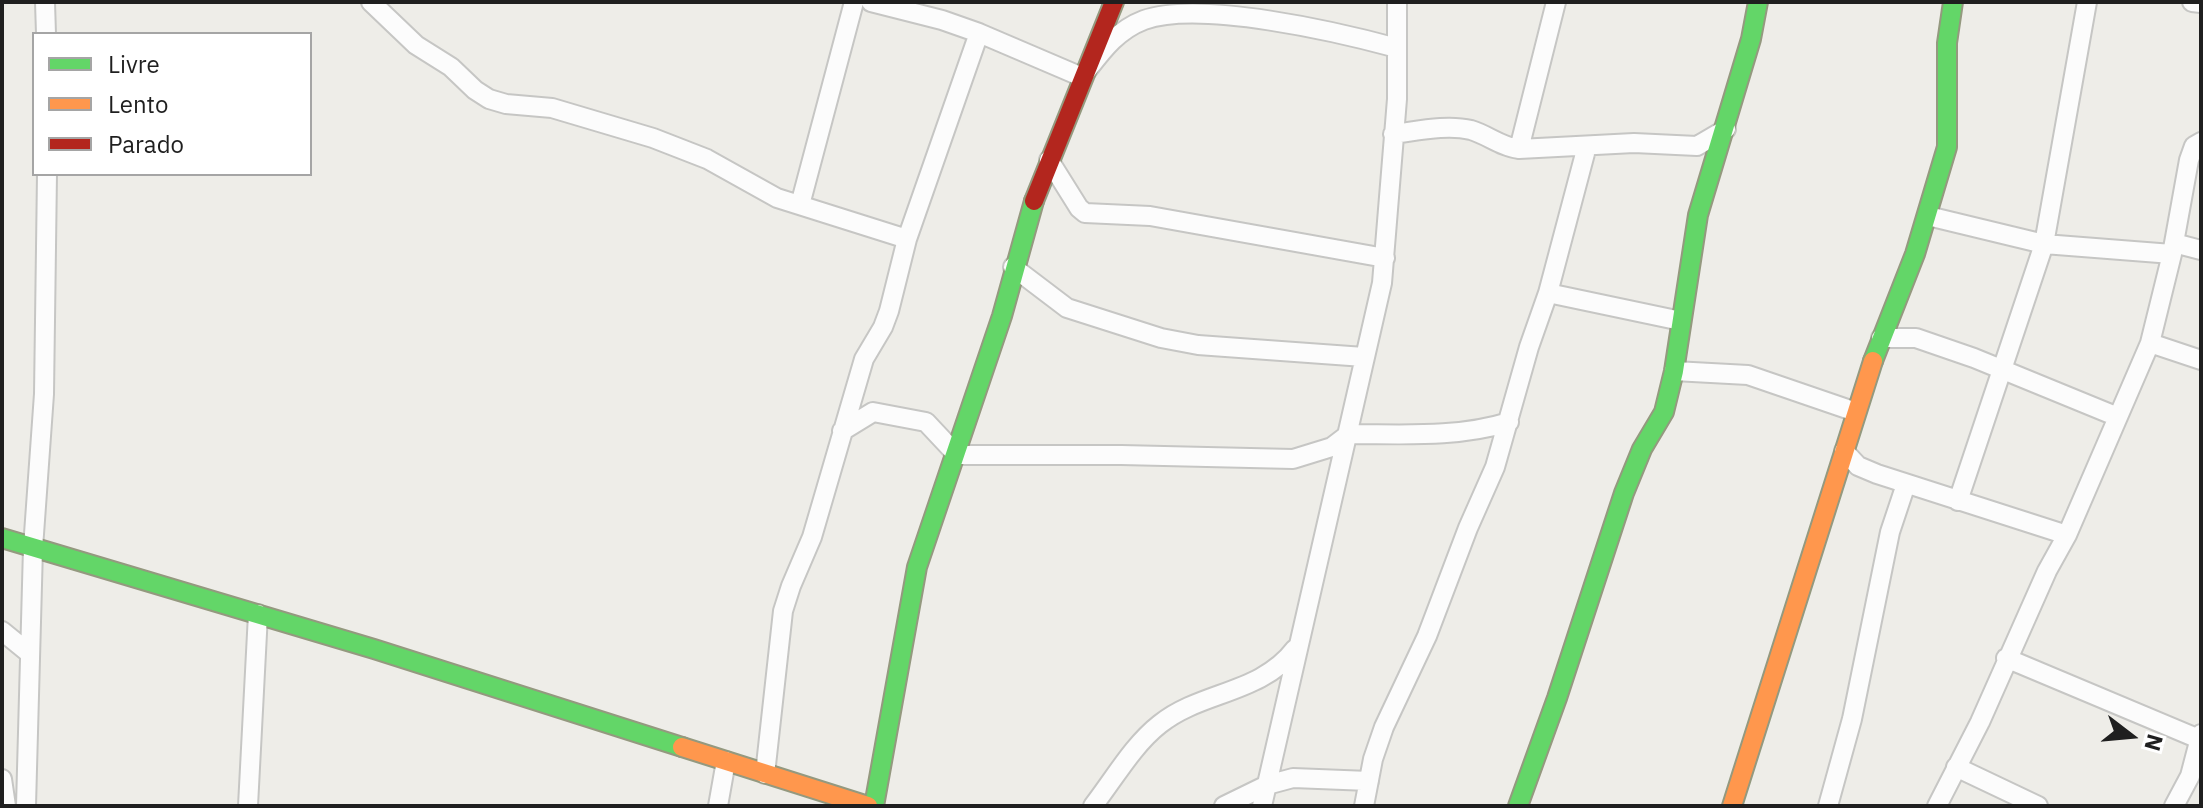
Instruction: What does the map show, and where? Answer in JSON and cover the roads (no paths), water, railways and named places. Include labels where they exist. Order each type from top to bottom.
[{"type":"street","points":[[45,2],[46,32]]},
{"type":"street","points":[[371,2],[416,45],[451,67],[489,99],[506,104],[552,108],[653,138],[707,159],[777,198],[907,239]]},
{"type":"street","points":[[800,205],[854,2]]},
{"type":"street","points":[[871,2],[979,33],[1082,77]]},
{"type":"street","points":[[874,806],[917,567],[1002,316],[1029,214],[1114,2]]},
{"type":"street","points":[[1262,806],[1349,434],[1385,258],[1397,99],[1397,2]]},
{"type":"street","points":[[1519,149],[1556,2]]},
{"type":"street","points":[[1518,806],[1624,493],[1642,449],[1664,412],[1674,371],[1698,215],[1726,129],[1758,2]]},
{"type":"street","points":[[1732,806],[1856,412],[1928,216],[1947,147],[1947,43],[1953,2]]},
{"type":"street","points":[[1958,501],[2044,244],[2087,2]]},
{"type":"street","points":[[2192,2],[2201,3]]},
{"type":"street","points":[[1082,77],[1113,37],[1144,20],[1171,13],[1217,14],[1327,29],[1397,48]]},
{"type":"street","points":[[765,774],[783,611],[812,537],[864,359],[889,311],[907,239],[979,33]]},
{"type":"street","points":[[1393,134],[1456,128],[1473,130],[1505,146],[1519,149],[1634,143],[1697,146],[1726,129]]},
{"type":"street","points":[[1937,806],[1980,722],[2006,658],[2067,535],[2150,343],[2173,249],[2189,160],[2194,146],[2201,142]]},
{"type":"street","points":[[1364,806],[1384,727],[1427,636],[1458,552],[1486,491],[1548,293],[1587,146]]},
{"type":"street","points":[[1049,160],[1085,213],[1150,216],[1385,258]]},
{"type":"street","points":[[26,806],[33,548],[44,394],[47,176]]},
{"type":"street","points":[[1928,216],[2044,244],[2201,250]]},
{"type":"street","points":[[1013,267],[1067,308],[1161,338],[1198,345],[1364,357]]},
{"type":"street","points":[[1548,293],[1681,321]]},
{"type":"street","points":[[1881,338],[1916,338],[2118,417]]},
{"type":"street","points":[[2150,343],[2201,360]]},
{"type":"street","points":[[1674,371],[1748,375],[1856,412]]},
{"type":"street","points":[[842,431],[873,412],[926,422],[957,455],[1293,459],[1332,447],[1349,434],[1443,435],[1477,431],[1509,422]]},
{"type":"street","points":[[1844,451],[1858,466],[2067,535]]},
{"type":"street","points":[[1828,806],[1852,719],[1890,532],[1906,484]]},
{"type":"street","points":[[2,538],[374,649],[726,761],[835,801],[868,806]]},
{"type":"street","points":[[248,806],[258,614]]},
{"type":"street","points":[[2,631],[29,653]]},
{"type":"street","points":[[1093,806],[1127,760],[1160,724],[1179,712],[1270,673],[1285,662],[1297,647]]},
{"type":"street","points":[[2006,658],[2200,736],[2190,776],[2174,806]]},
{"type":"street","points":[[718,806],[726,761]]},
{"type":"street","points":[[1956,767],[2038,806]]},
{"type":"street","points":[[1224,806],[1267,785],[1301,778],[1369,781]]},
{"type":"street","points":[[2,779],[6,806]]}]
